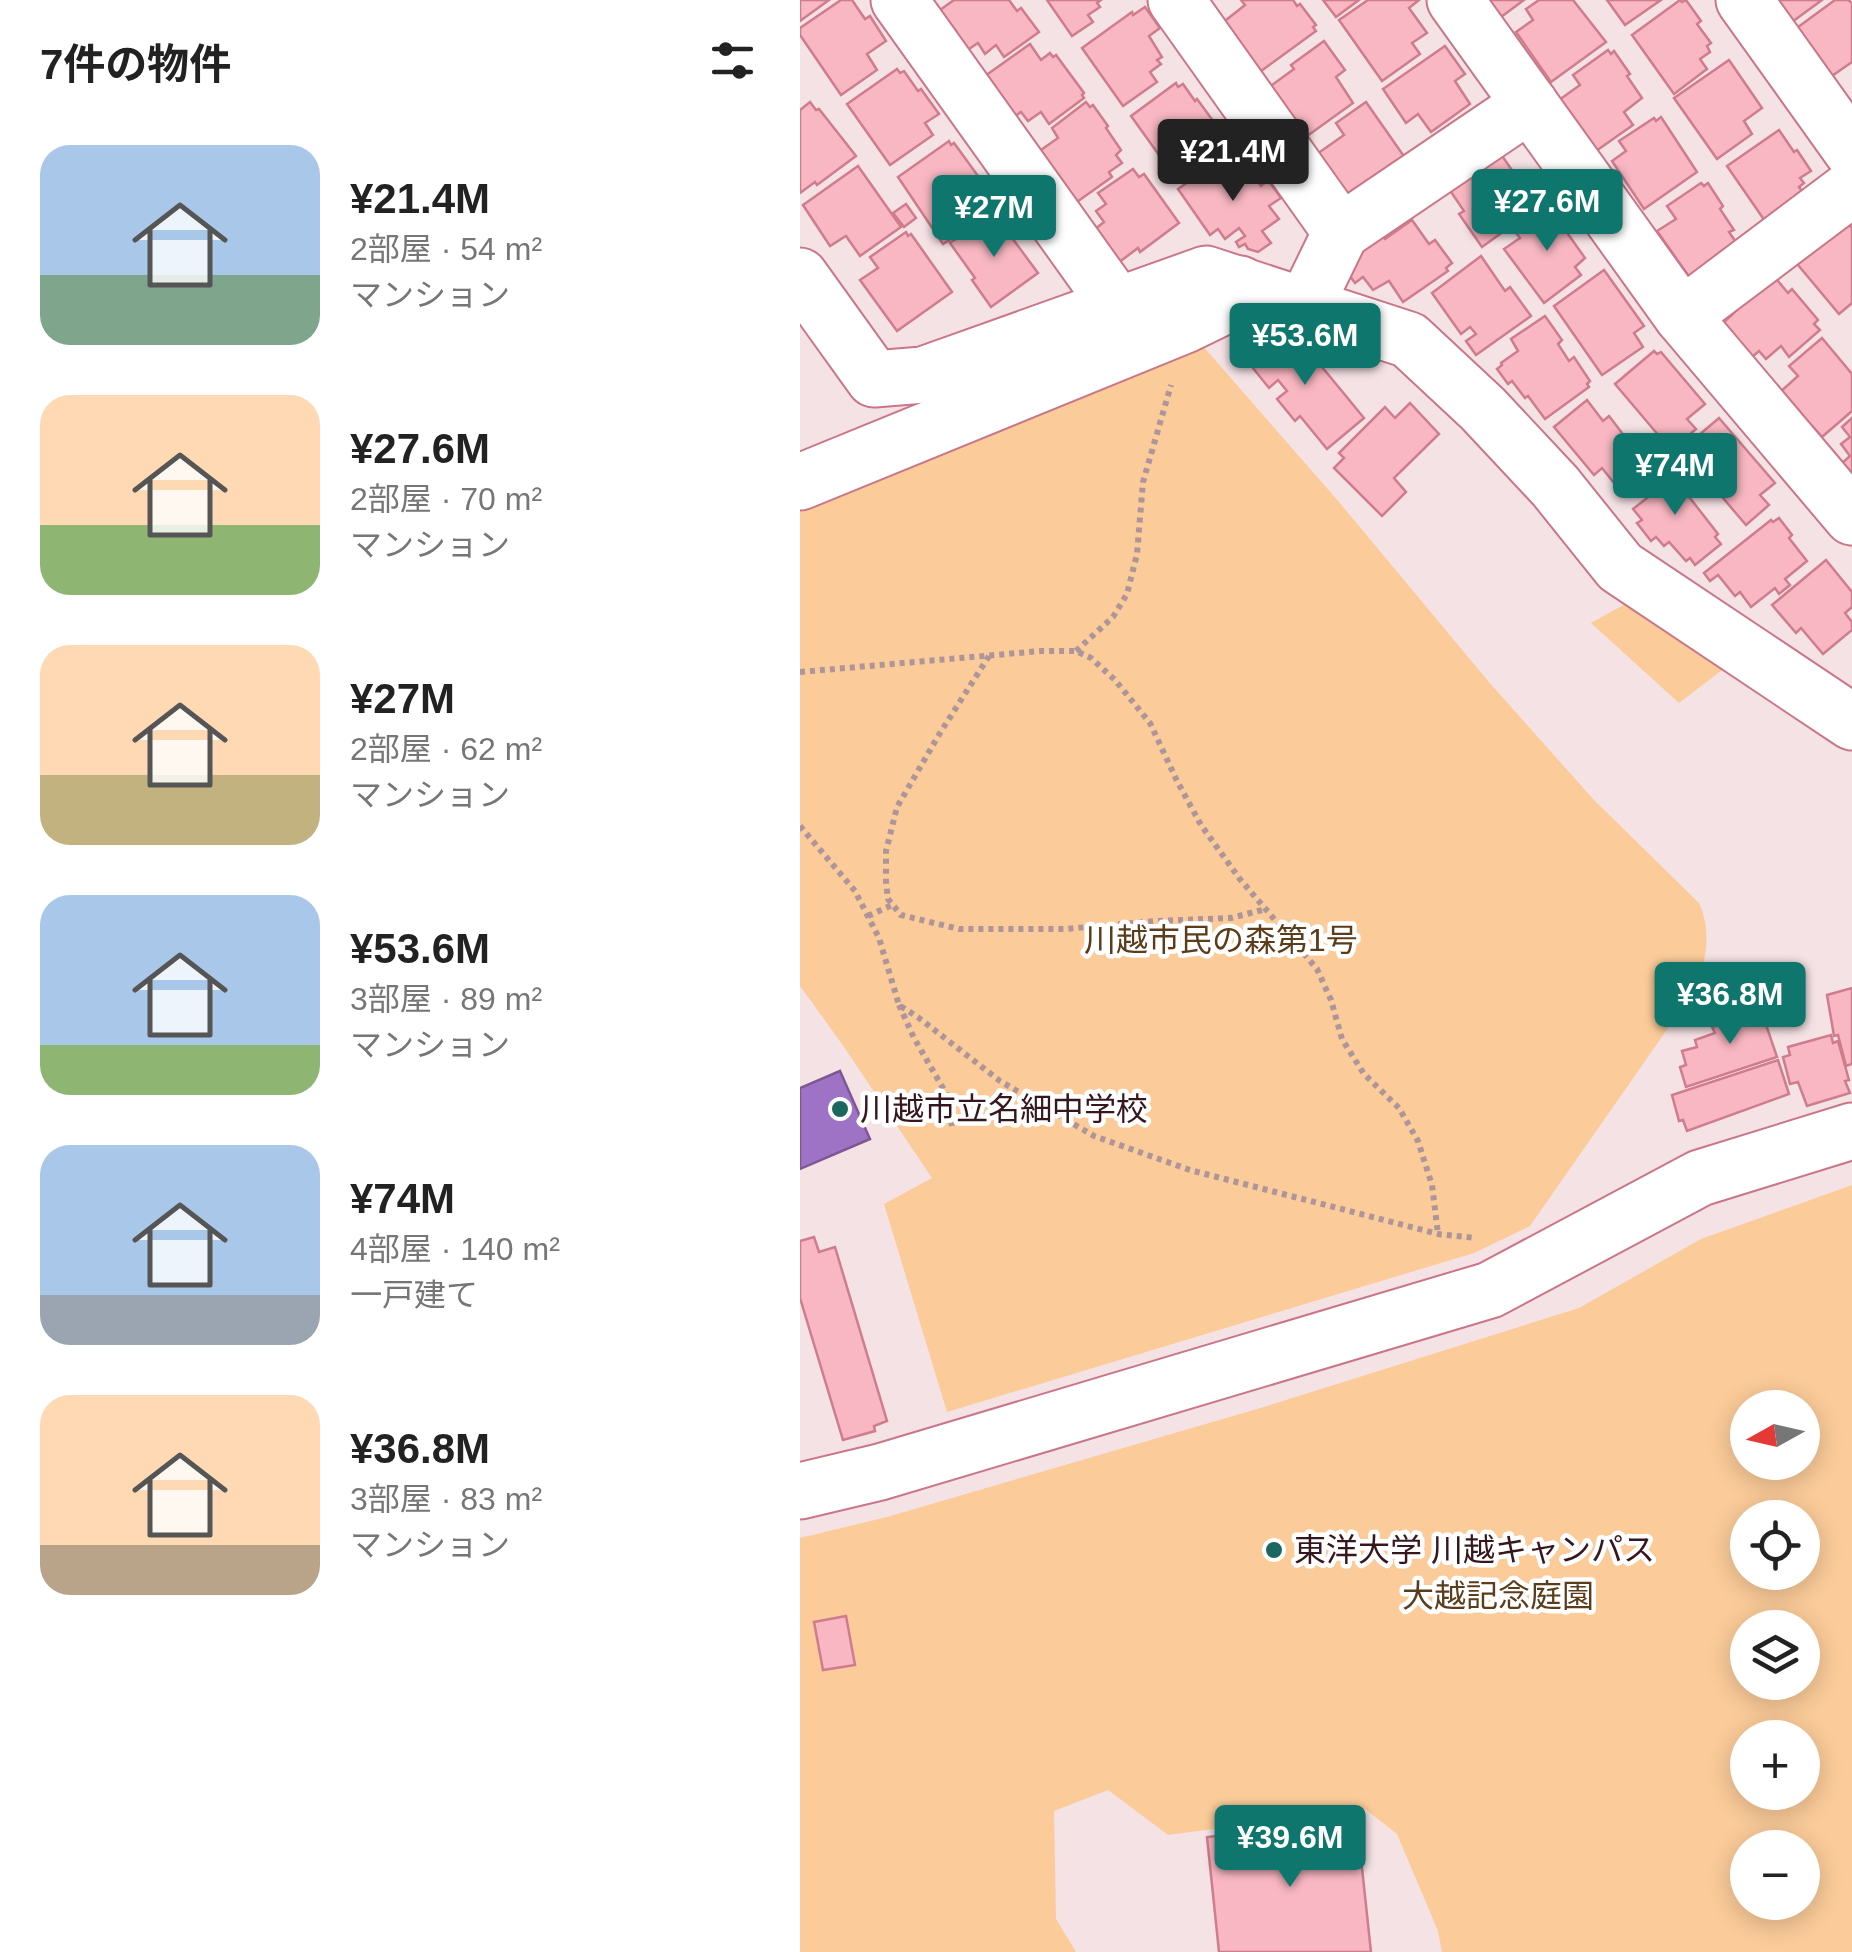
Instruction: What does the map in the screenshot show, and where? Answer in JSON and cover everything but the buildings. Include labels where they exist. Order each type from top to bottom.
[{"type":"street","points":[[899,0],[1118,306]]},
{"type":"street","points":[[1176,0],[1341,232]]},
{"type":"street","points":[[1455,0],[1682,316],[1852,517]]},
{"type":"street","points":[[1744,0],[1852,151]]},
{"type":"street","points":[[1305,306],[1341,232],[1530,104]]},
{"type":"street","points":[[1682,316],[1852,188]]},
{"type":"street","points":[[800,276],[874,379],[923,375],[1206,274],[1410,340],[1483,409],[1620,567],[1852,722]]},
{"type":"street","points":[[800,482],[1185,325],[1220,308],[1240,284]]},
{"type":"street","points":[[800,1490],[899,1466],[1490,1290],[1700,1178],[1852,1131]]},
{"type":"path","points":[[1076,652],[1113,618],[1126,594],[1136,554],[1143,482],[1185,325]]},
{"type":"path","points":[[800,672],[1041,651],[1076,652],[1091,658],[1150,723],[1202,825],[1240,878],[1317,968],[1342,1039],[1364,1074],[1399,1108],[1418,1141],[1432,1185],[1438,1234]]},
{"type":"path","points":[[990,655],[898,807],[886,851],[888,899],[901,915],[958,929],[1064,929],[1231,918],[1266,909]]},
{"type":"path","points":[[800,826],[855,890],[879,938],[899,1005],[946,1095],[952,1126]]},
{"type":"path","points":[[868,916],[892,905]]},
{"type":"path","points":[[899,1005],[1000,1081],[1094,1136],[1190,1170],[1438,1234],[1477,1239]]},
{"type":"green space","name":"川越市民の森第1号","points":[[1202,345],[1488,681],[1594,800],[1699,903],[1706,927],[1703,963],[1689,998],[1530,1226],[1474,1253],[947,1412],[884,1204],[932,1178],[800,986],[800,496]]},
{"type":"green space","points":[[1627,603],[1726,667],[1679,703],[1591,623]]},
{"type":"green space","name":"大越記念庭園","points":[[1852,1185],[1852,1952],[1442,1952],[1438,1931],[1397,1834],[1365,1809],[1168,1835],[1108,1790],[1054,1811],[1056,1919],[1076,1952],[800,1952],[800,1538],[887,1517],[1264,1407],[1579,1308],[1701,1239]]},
{"type":"shaded area","points":[[840,1071],[870,1139],[800,1169],[800,1088]]},
{"type":"place","name":"川越市立名細中学校","points":[[840,1109]]},
{"type":"place","name":"東洋大学 川越キャンパス","points":[[1274,1550]]}]
